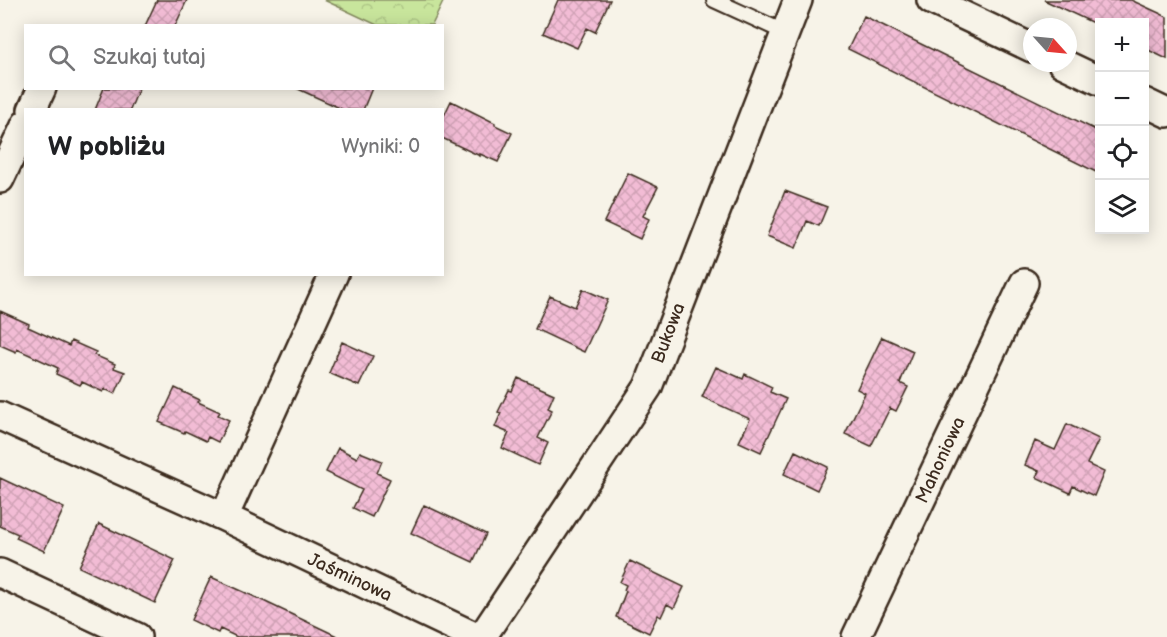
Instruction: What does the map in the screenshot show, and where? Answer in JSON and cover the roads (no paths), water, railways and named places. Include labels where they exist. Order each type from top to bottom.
[{"type":"street","name":"Bukowa","points":[[482,637],[648,387],[798,0]]},
{"type":"street","points":[[931,0],[1023,44]]},
{"type":"street","points":[[1077,70],[1095,79]]},
{"type":"street","points":[[33,108],[41,90]]},
{"type":"street","points":[[1149,104],[1167,113]]},
{"type":"street","points":[[0,179],[24,128]]},
{"type":"street","points":[[224,517],[333,276]]},
{"type":"street","name":"Mahoniowa","points":[[856,637],[1024,282]]},
{"type":"street","name":"Jaśminowa","points":[[0,416],[224,517],[476,637]]},
{"type":"street","points":[[0,573],[137,637]]},
{"type":"lane","points":[[714,0],[784,32]]}]
